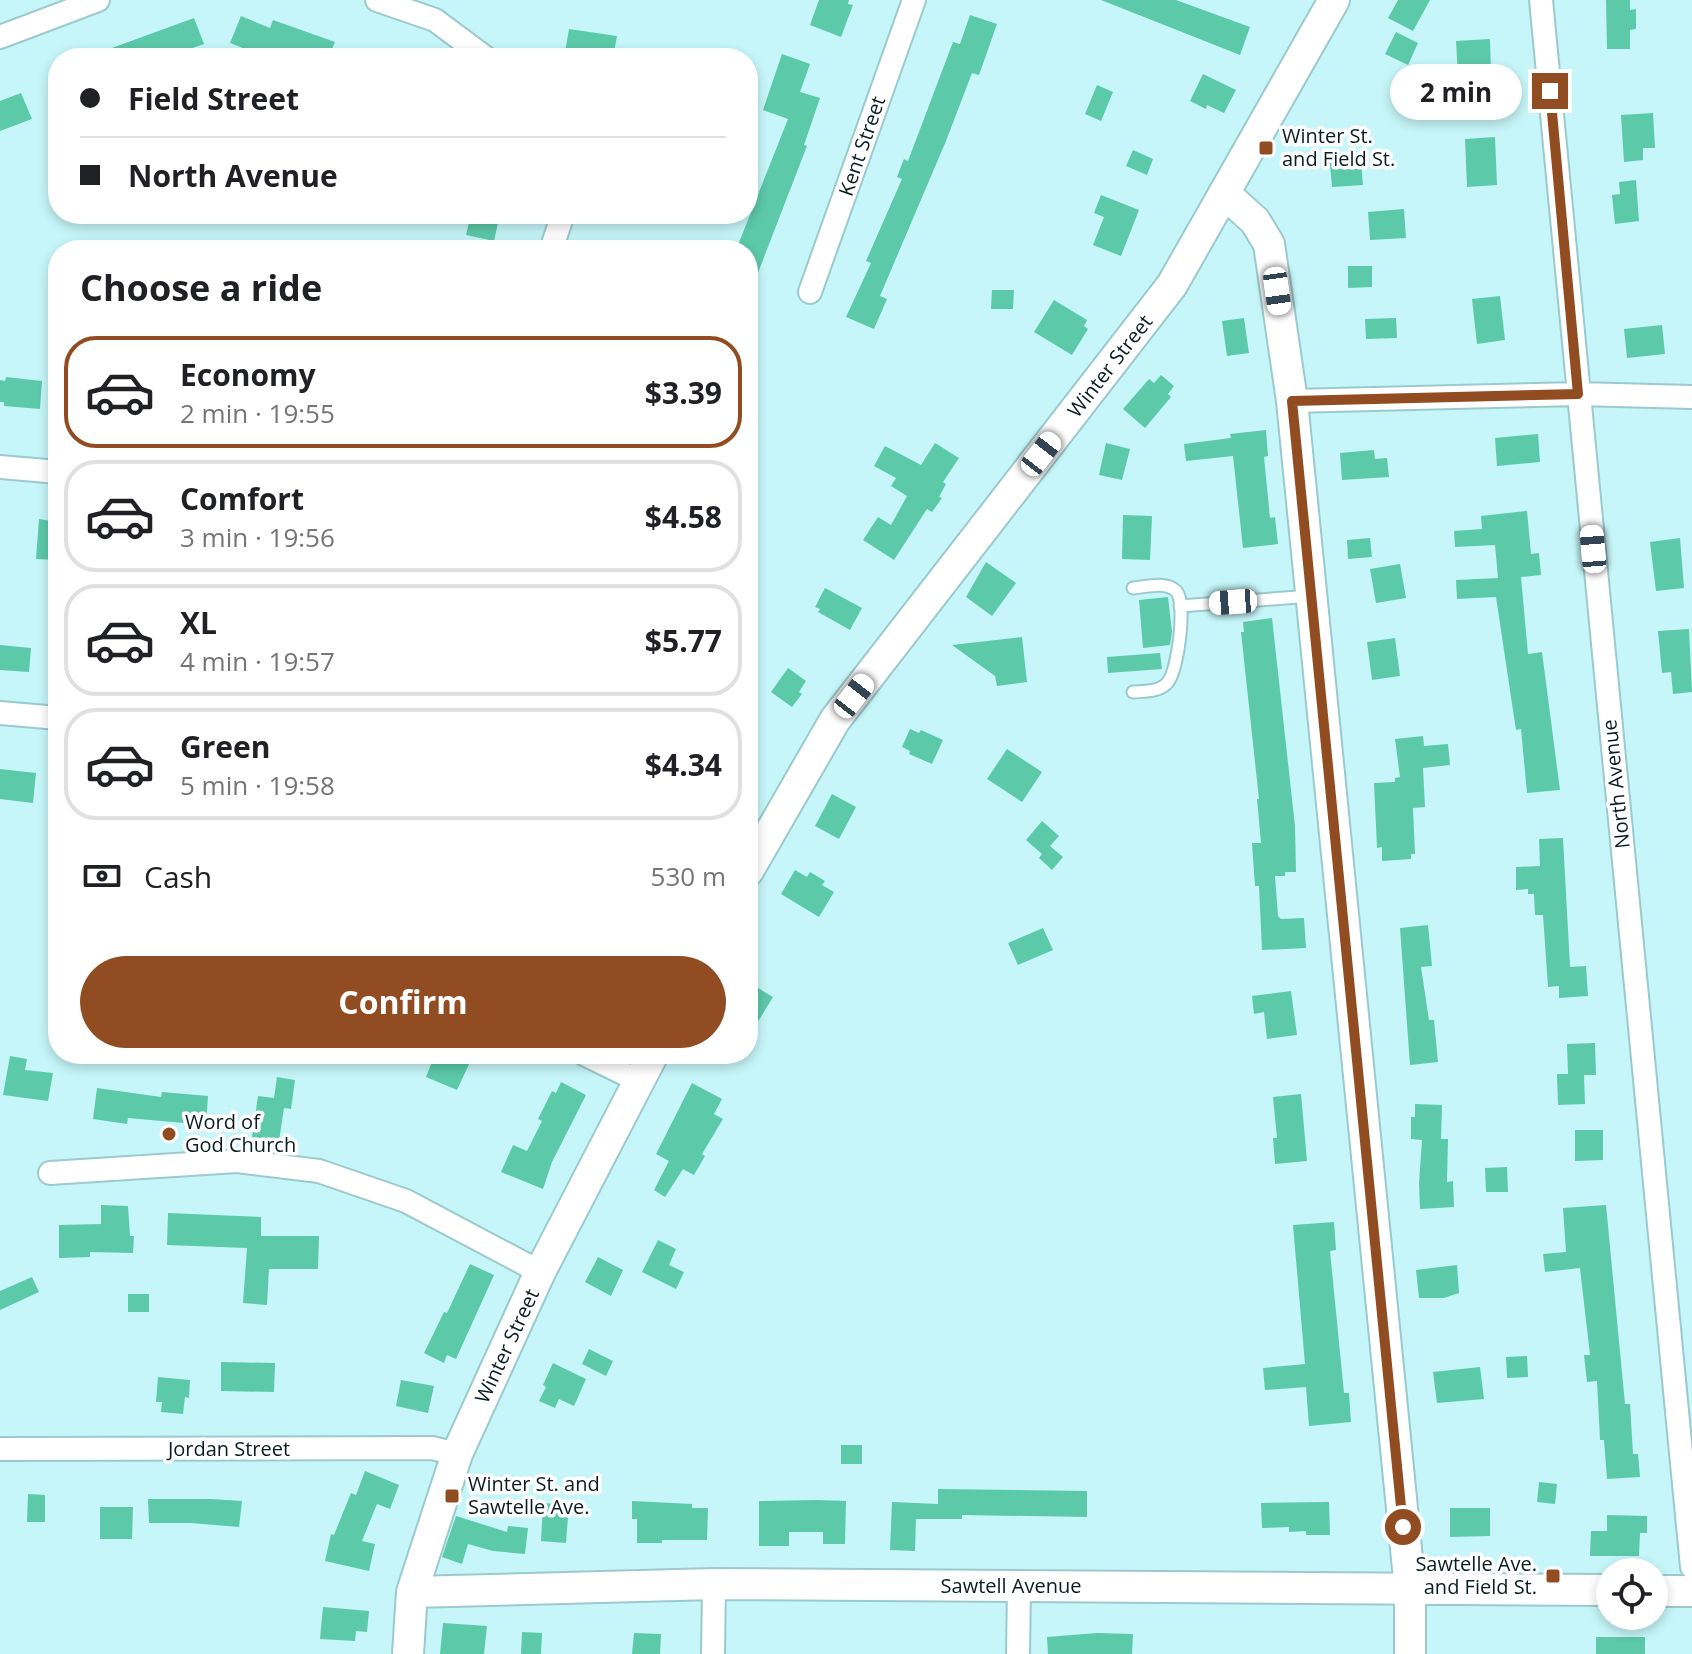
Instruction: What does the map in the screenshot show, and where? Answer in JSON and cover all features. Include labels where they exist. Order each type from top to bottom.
[{"type":"street","points":[[0,37],[98,0]]},
{"type":"street","points":[[377,0],[438,10],[476,48]]},
{"type":"street","name":"Kent Street","points":[[810,292],[914,0]]},
{"type":"street","name":"North Avenue","points":[[1541,0],[1692,1567]]},
{"type":"street","name":"Winter Street","points":[[758,846],[835,720],[1172,285],[1329,1]]},
{"type":"street","points":[[1224,193],[1255,221],[1269,244],[1292,401],[1410,1589],[1410,1654]]},
{"type":"street","points":[[1292,401],[1578,394],[1692,397]]},
{"type":"street","points":[[0,467],[48,471]]},
{"type":"street","points":[[0,713],[48,717]]},
{"type":"street","points":[[604,1064],[639,1081]]},
{"type":"street","name":"Winter Street","points":[[408,1654],[412,1592],[457,1454],[540,1272],[648,1064]]},
{"type":"street","points":[[50,1173],[237,1161],[319,1171],[406,1201],[540,1272]]},
{"type":"street","name":"Jordan Street","points":[[0,1449],[432,1448],[457,1454]]},
{"type":"street","points":[[713,1654],[714,1584]]},
{"type":"street","name":"Sawtell Avenue","points":[[412,1592],[714,1584],[1596,1590]]},
{"type":"street","points":[[1018,1654],[1019,1586]]},
{"type":"street","points":[[1668,1591],[1692,1591]]},
{"type":"lane","points":[[1133,588],[1165,585],[1179,597],[1180,606],[1180,635],[1169,681],[1160,689],[1133,692]]},
{"type":"lane","points":[[1180,606],[1312,596]]},
{"type":"building","points":[[819,0],[849,0],[848,4],[853,5],[841,37],[810,25]]},
{"type":"building","points":[[1101,0],[1176,0],[1250,27],[1240,55]]},
{"type":"building","points":[[1398,0],[1430,0],[1413,31],[1388,18]]},
{"type":"building","points":[[1606,0],[1630,0],[1630,10],[1636,9],[1636,29],[1630,30],[1630,49],[1607,49]]},
{"type":"building","points":[[970,15],[997,24],[979,75],[972,73],[880,296],[887,299],[874,329],[846,317],[871,263],[866,261],[902,179],[897,177],[904,159],[908,161],[953,42],[960,44]]},
{"type":"building","points":[[241,16],[270,28],[273,20],[335,42],[332,48],[243,48],[230,43]]},
{"type":"building","points":[[194,18],[204,44],[193,48],[112,48]]},
{"type":"building","points":[[569,29],[617,36],[615,48],[566,48]]},
{"type":"building","points":[[1396,32],[1418,43],[1408,65],[1385,54]]},
{"type":"building","points":[[1490,39],[1491,74],[1458,76],[1456,41]]},
{"type":"building","points":[[782,54],[810,64],[800,92],[820,98],[804,145],[807,146],[758,273],[758,240],[740,240],[746,224],[758,224],[758,195],[788,119],[763,110]]},
{"type":"building","points":[[1203,74],[1236,90],[1224,113],[1190,101]]},
{"type":"building","points":[[1097,85],[1113,92],[1101,121],[1085,114]]},
{"type":"building","points":[[21,93],[32,119],[0,131],[0,101]]},
{"type":"building","points":[[1653,113],[1655,148],[1643,148],[1643,160],[1624,162],[1621,115]]},
{"type":"building","points":[[1495,137],[1497,185],[1467,187],[1465,139]]},
{"type":"building","points":[[1133,150],[1153,159],[1147,175],[1126,166]]},
{"type":"building","points":[[1357,151],[1363,185],[1332,187],[1329,154]]},
{"type":"building","points":[[1636,180],[1639,221],[1615,224],[1612,195],[1620,194],[1619,182]]},
{"type":"building","points":[[1101,195],[1139,210],[1121,256],[1093,245],[1104,217],[1094,213]]},
{"type":"building","points":[[1404,209],[1406,238],[1370,240],[1368,212]]},
{"type":"building","points":[[469,224],[498,224],[494,240],[466,235]]},
{"type":"building","points":[[1348,266],[1372,266],[1372,287],[1348,288]]},
{"type":"building","points":[[992,290],[1014,290],[1013,309],[991,309]]},
{"type":"building","points":[[1500,296],[1505,340],[1477,344],[1472,299]]},
{"type":"building","points":[[1054,300],[1087,320],[1084,326],[1088,329],[1072,355],[1034,332]]},
{"type":"building","points":[[1244,318],[1249,353],[1227,356],[1222,321]]},
{"type":"building","points":[[1396,318],[1397,338],[1366,339],[1365,319]]},
{"type":"building","points":[[1662,325],[1665,354],[1627,358],[1624,329]]},
{"type":"building","points":[[1161,375],[1174,386],[1168,394],[1171,397],[1145,428],[1123,409],[1149,379],[1154,383]]},
{"type":"building","points":[[6,377],[42,381],[40,409],[4,406],[4,402],[0,402],[0,380],[5,381]]},
{"type":"building","points":[[1266,430],[1268,456],[1264,457],[1270,518],[1275,517],[1278,544],[1243,548],[1233,456],[1186,461],[1184,444]]},
{"type":"building","points":[[1538,434],[1540,462],[1497,466],[1495,438]]},
{"type":"building","points":[[935,443],[959,458],[943,482],[946,484],[939,497],[942,498],[932,512],[927,509],[894,560],[863,540],[878,517],[891,525],[907,496],[891,486],[896,478],[874,466],[885,446],[921,465]]},
{"type":"building","points":[[1106,443],[1130,449],[1122,480],[1099,475]]},
{"type":"building","points":[[1374,450],[1375,459],[1387,458],[1389,477],[1342,480],[1340,453]]},
{"type":"building","points":[[1527,511],[1531,554],[1539,553],[1541,575],[1521,577],[1528,654],[1542,652],[1560,790],[1527,793],[1521,729],[1516,730],[1496,597],[1457,599],[1456,580],[1498,578],[1495,545],[1455,547],[1454,531],[1482,529],[1481,516]]},
{"type":"building","points":[[1123,515],[1152,516],[1150,560],[1122,559]]},
{"type":"building","points":[[39,519],[48,520],[48,560],[36,559]]},
{"type":"building","points":[[1370,538],[1372,557],[1348,559],[1347,540]]},
{"type":"building","points":[[1680,538],[1684,588],[1656,591],[1650,542]]},
{"type":"building","points":[[986,562],[1016,583],[992,616],[966,597]]},
{"type":"building","points":[[1400,564],[1406,598],[1376,603],[1370,569]]},
{"type":"building","points":[[825,588],[862,608],[850,630],[818,612],[820,609],[815,607]]},
{"type":"building","points":[[1168,597],[1172,632],[1170,645],[1143,648],[1139,600]]},
{"type":"building","points":[[1272,618],[1295,826],[1296,872],[1275,876],[1278,916],[1281,919],[1304,918],[1306,948],[1262,950],[1259,886],[1255,886],[1252,843],[1261,843],[1259,799],[1241,632],[1244,632],[1243,622]]},
{"type":"building","points":[[1689,629],[1692,692],[1673,694],[1671,672],[1662,673],[1658,631]]},
{"type":"building","points":[[1022,637],[1027,682],[997,686],[995,676],[952,645]]},
{"type":"building","points":[[1395,638],[1400,676],[1372,680],[1367,642]]},
{"type":"building","points":[[0,645],[31,648],[29,672],[0,670]]},
{"type":"building","points":[[1160,653],[1162,669],[1108,673],[1107,657]]},
{"type":"building","points":[[788,668],[806,681],[799,692],[802,694],[792,707],[771,692]]},
{"type":"building","points":[[910,729],[919,733],[921,730],[943,740],[932,764],[909,754],[910,751],[902,747]]},
{"type":"building","points":[[1423,736],[1424,746],[1448,744],[1450,765],[1423,768],[1425,807],[1413,808],[1415,854],[1411,854],[1411,859],[1382,861],[1382,847],[1377,848],[1374,783],[1395,782],[1395,778],[1400,777],[1395,739]]},
{"type":"building","points":[[1007,749],[1042,772],[1022,802],[987,779]]},
{"type":"building","points":[[0,769],[36,773],[33,803],[0,799]]},
{"type":"building","points":[[832,794],[856,807],[839,839],[815,826]]},
{"type":"building","points":[[1042,821],[1059,836],[1050,846],[1063,857],[1052,870],[1039,858],[1042,854],[1026,840]]},
{"type":"building","points":[[1563,838],[1570,967],[1586,966],[1588,996],[1559,998],[1559,986],[1548,987],[1543,915],[1535,915],[1534,894],[1528,894],[1528,889],[1516,890],[1516,867],[1540,866],[1539,839]]},
{"type":"building","points":[[795,870],[807,877],[810,872],[825,881],[822,885],[834,892],[819,917],[781,894]]},
{"type":"building","points":[[1428,925],[1432,966],[1421,967],[1429,1020],[1434,1020],[1438,1062],[1410,1065],[1400,928]]},
{"type":"building","points":[[1043,928],[1053,950],[1018,965],[1008,943]]},
{"type":"building","points":[[758,988],[773,997],[758,1022]]},
{"type":"building","points":[[1291,991],[1297,1035],[1267,1039],[1264,1012],[1254,1014],[1252,996]]},
{"type":"building","points":[[1595,1043],[1596,1075],[1584,1075],[1585,1104],[1558,1105],[1557,1074],[1568,1074],[1567,1044]]},
{"type":"building","points":[[10,1056],[27,1059],[25,1070],[53,1073],[48,1101],[3,1095]]},
{"type":"building","points":[[431,1064],[469,1064],[457,1090],[426,1077]]},
{"type":"building","points":[[277,1077],[295,1080],[291,1109],[284,1108],[279,1141],[252,1137],[258,1096],[274,1098]]},
{"type":"building","points":[[561,1082],[586,1095],[552,1162],[543,1189],[501,1172],[513,1145],[527,1151],[542,1121],[538,1119],[552,1091],[556,1093]]},
{"type":"building","points":[[692,1083],[722,1099],[714,1114],[723,1119],[702,1154],[705,1156],[694,1175],[683,1169],[665,1197],[654,1190],[669,1161],[656,1154]]},
{"type":"building","points":[[97,1088],[161,1097],[162,1092],[208,1096],[206,1125],[128,1118],[127,1124],[93,1119]]},
{"type":"building","points":[[1301,1094],[1307,1161],[1275,1164],[1273,1138],[1277,1138],[1273,1097]]},
{"type":"building","points":[[1415,1104],[1442,1105],[1441,1139],[1448,1139],[1447,1182],[1453,1181],[1454,1207],[1420,1209],[1422,1140],[1411,1139],[1411,1117],[1415,1117]]},
{"type":"building","points":[[1575,1130],[1603,1130],[1603,1160],[1575,1161]]},
{"type":"building","points":[[1507,1167],[1508,1192],[1486,1192],[1485,1168]]},
{"type":"building","points":[[101,1205],[128,1206],[130,1236],[134,1236],[133,1253],[90,1252],[90,1257],[59,1258],[59,1225],[101,1224]]},
{"type":"building","points":[[1606,1205],[1625,1404],[1630,1404],[1633,1454],[1638,1454],[1640,1477],[1607,1479],[1604,1440],[1600,1440],[1597,1381],[1587,1382],[1584,1355],[1590,1355],[1580,1268],[1545,1272],[1543,1254],[1566,1252],[1563,1208]]},
{"type":"building","points":[[168,1213],[261,1217],[261,1236],[319,1236],[318,1269],[269,1269],[267,1305],[243,1303],[247,1248],[167,1245]]},
{"type":"building","points":[[1334,1222],[1336,1250],[1330,1251],[1344,1393],[1349,1393],[1351,1422],[1309,1426],[1306,1387],[1265,1390],[1263,1368],[1305,1364],[1293,1225]]},
{"type":"building","points":[[658,1240],[676,1249],[669,1265],[684,1272],[676,1289],[642,1272]]},
{"type":"building","points":[[598,1257],[623,1270],[611,1296],[585,1282]]},
{"type":"building","points":[[470,1264],[494,1275],[456,1359],[447,1355],[444,1363],[424,1353]]},
{"type":"building","points":[[1457,1265],[1459,1293],[1444,1298],[1419,1298],[1416,1270]]},
{"type":"building","points":[[32,1277],[39,1292],[0,1310],[0,1291]]},
{"type":"building","points":[[128,1294],[149,1294],[149,1312],[128,1312]]},
{"type":"building","points":[[589,1349],[613,1361],[606,1376],[582,1364]]},
{"type":"building","points":[[1527,1356],[1528,1377],[1507,1378],[1506,1357]]},
{"type":"building","points":[[221,1362],[275,1363],[274,1392],[221,1391]]},
{"type":"building","points":[[553,1363],[586,1379],[574,1406],[559,1399],[555,1408],[539,1401]]},
{"type":"building","points":[[1480,1367],[1484,1399],[1437,1403],[1433,1372]]},
{"type":"building","points":[[158,1377],[190,1380],[189,1398],[185,1397],[183,1414],[161,1412],[162,1402],[156,1402]]},
{"type":"building","points":[[401,1380],[434,1386],[428,1413],[396,1406]]},
{"type":"building","points":[[841,1445],[862,1445],[862,1464],[841,1464]]},
{"type":"building","points":[[365,1471],[399,1485],[390,1509],[377,1504],[362,1541],[375,1544],[369,1571],[325,1561],[331,1534],[334,1535],[351,1493],[356,1495]]},
{"type":"building","points":[[1539,1482],[1557,1484],[1555,1504],[1537,1502]]},
{"type":"building","points":[[938,1489],[1087,1491],[1087,1517],[962,1515],[962,1519],[916,1519],[915,1551],[890,1550],[892,1502],[938,1504]]},
{"type":"building","points":[[28,1494],[45,1495],[45,1522],[27,1522]]},
{"type":"building","points":[[148,1499],[242,1501],[239,1527],[149,1523]]},
{"type":"building","points":[[632,1501],[692,1504],[692,1508],[708,1508],[707,1540],[637,1543],[637,1519],[632,1519]]},
{"type":"building","points":[[759,1501],[846,1501],[845,1544],[823,1544],[823,1532],[789,1532],[789,1546],[759,1546]]},
{"type":"building","points":[[1329,1502],[1330,1535],[1289,1532],[1289,1527],[1262,1528],[1261,1503]]},
{"type":"building","points":[[543,1503],[569,1505],[566,1543],[541,1541]]},
{"type":"building","points":[[100,1507],[133,1507],[132,1539],[100,1539]]},
{"type":"building","points":[[1450,1508],[1490,1508],[1490,1536],[1450,1537]]},
{"type":"building","points":[[1607,1515],[1647,1516],[1647,1533],[1640,1533],[1639,1556],[1590,1556],[1591,1531],[1607,1531]]},
{"type":"building","points":[[456,1516],[507,1532],[508,1526],[528,1528],[525,1554],[493,1551],[468,1544],[462,1564],[442,1557]]},
{"type":"building","points":[[323,1607],[369,1611],[367,1632],[356,1631],[355,1641],[320,1639]]},
{"type":"building","points":[[443,1623],[487,1626],[484,1654],[440,1654]]},
{"type":"building","points":[[522,1632],[542,1633],[541,1654],[521,1654]]},
{"type":"building","points":[[634,1633],[661,1634],[660,1654],[632,1654]]},
{"type":"building","points":[[1133,1634],[1132,1654],[1048,1654],[1047,1637]]},
{"type":"building","points":[[1596,1637],[1645,1637],[1645,1654],[1596,1654]]},
{"type":"place","name":"Winter St. and Field St.","points":[[1266,148]]},
{"type":"place","name":"Word of God Church","points":[[169,1134]]},
{"type":"place","name":"Winter St. and Sawtelle Ave.","points":[[452,1496]]},
{"type":"place","name":"Sawtelle Ave. and Field St.","points":[[1553,1576]]},
{"type":"route","points":[[1403,1527],[1292,401],[1578,394],[1550,91]]}]
